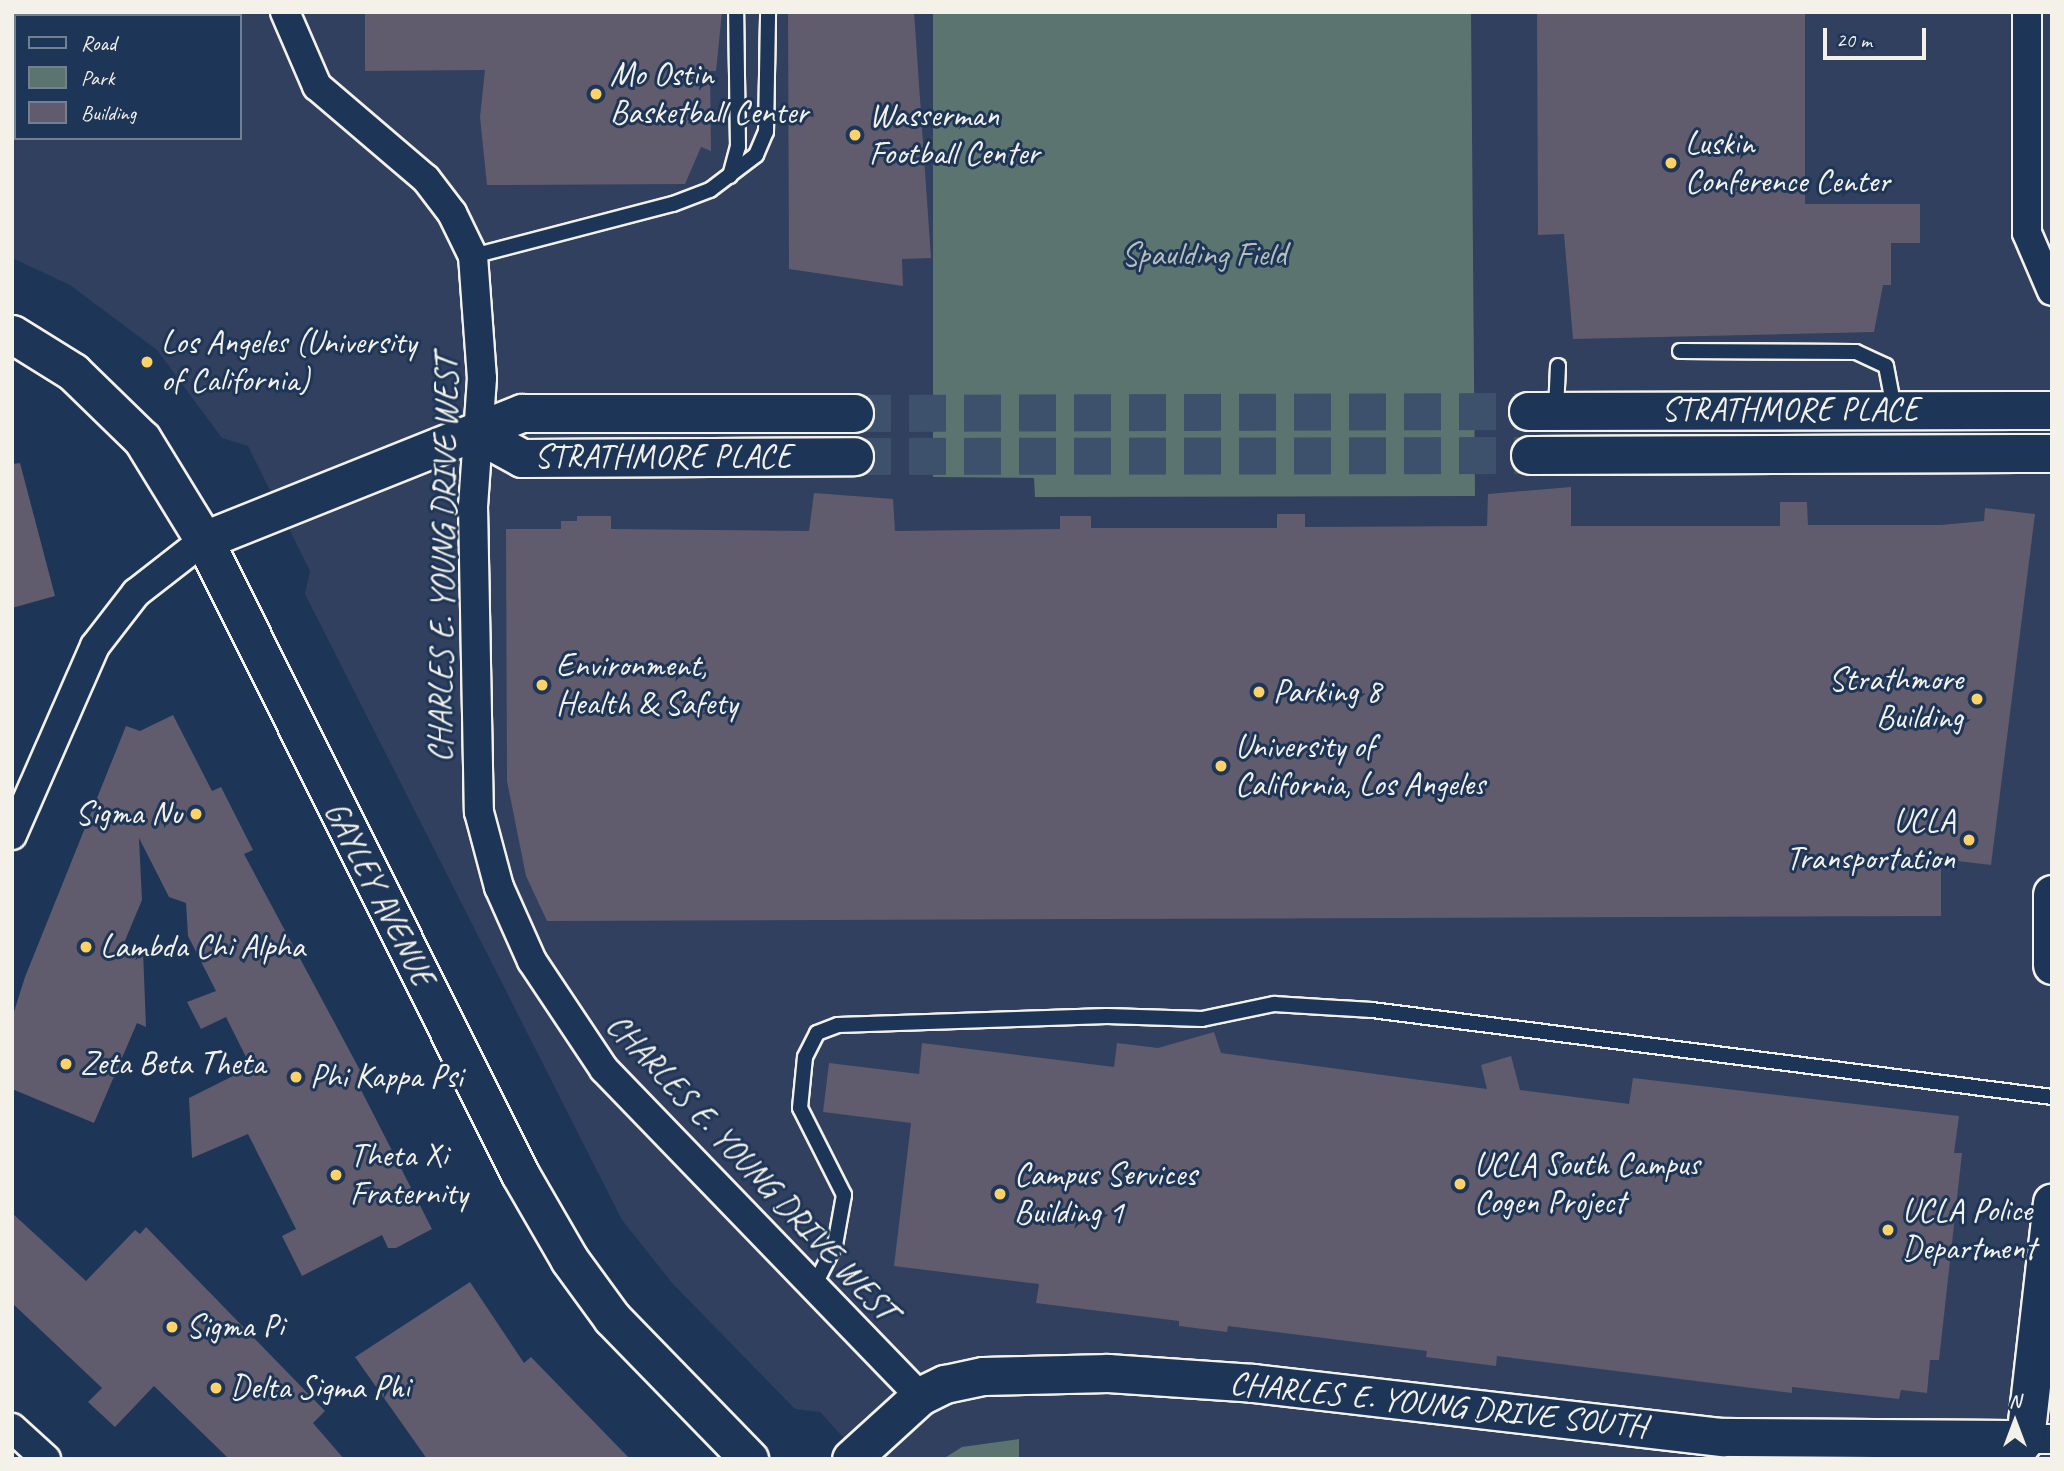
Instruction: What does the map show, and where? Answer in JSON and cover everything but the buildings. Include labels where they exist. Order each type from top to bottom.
[{"type":"street","name":"CHARLES E. YOUNG DRIVE WEST","points":[[285,12],[317,86],[426,179],[453,213],[473,256],[480,297],[472,734],[479,811],[499,887],[532,961],[604,1069],[920,1396]]},
{"type":"street","points":[[2025,14],[2027,233],[2043,260],[2052,291]]},
{"type":"street","name":"GAYLEY AVENUE","points":[[12,334],[114,407],[142,439],[204,540],[520,1174],[569,1259],[612,1318],[749,1459]]},
{"type":"street","name":"STRATHMORE PLACE","points":[[1542,411],[2052,410]]},
{"type":"street","name":"STRATHMORE PLACE","points":[[204,540],[478,434],[522,413],[854,413]]},
{"type":"street","name":"STRATHMORE PLACE","points":[[478,434],[522,458],[854,456]]},
{"type":"street","name":"STRATHMORE PLACE","points":[[1530,455],[2052,453]]},
{"type":"street","points":[[12,835],[95,646],[136,593],[204,540]]},
{"type":"street","points":[[2052,894],[2052,965]]},
{"type":"street","points":[[2029,1449],[2052,1203]]},
{"type":"street","name":"CHARLES E. YOUNG DRIVE SOUTH","points":[[851,1459],[920,1396],[983,1376],[1108,1373],[1254,1382],[1723,1437],[2029,1449]]},
{"type":"street","points":[[12,1428],[47,1459]]},
{"type":"lane","points":[[730,176],[738,146],[736,12]]},
{"type":"lane","points":[[473,256],[673,204],[730,176],[756,155],[766,132],[768,12]]},
{"type":"lane","points":[[1679,351],[1856,352],[1886,366],[1894,410]]},
{"type":"lane","points":[[1542,411],[1558,366]]},
{"type":"lane","points":[[813,1288],[835,1245],[844,1195],[800,1108],[804,1070],[817,1033],[838,1025],[1202,1019],[1275,1004],[1372,1010],[2052,1097]]},
{"type":"shaded area","name":"University of California, Los Angeles","points":[[12,12],[2052,12],[2052,1459],[863,1459],[820,1412],[795,1409],[673,1284],[622,1220],[305,594],[310,571],[248,446],[222,438],[157,350],[70,285],[12,258]]},
{"type":"green space","name":"Spaulding Field","points":[[933,12],[1471,12],[1475,496],[1035,497],[1034,478],[933,477]]},
{"type":"green space","points":[[1019,1439],[1019,1459],[943,1459],[962,1447]]},
{"type":"tunnel","points":[[854,413],[1528,411]]},
{"type":"tunnel","points":[[854,456],[1530,455]]},
{"type":"place","name":"Mo Ostin Basketball Center","points":[[596,94]]},
{"type":"place","name":"Wasserman Football Center","points":[[855,135]]},
{"type":"place","name":"Luskin Conference Center","points":[[1671,163]]},
{"type":"place","name":"Los Angeles (University of California)","points":[[147,362]]},
{"type":"place","name":"Environment, Health & Safety","points":[[542,685]]},
{"type":"place","name":"Parking 8","points":[[1259,692]]},
{"type":"place","name":"Strathmore Building","points":[[1977,699]]},
{"type":"place","name":"University of California, Los Angeles","points":[[1221,766]]},
{"type":"place","name":"Sigma Nu","points":[[196,814]]},
{"type":"place","name":"UCLA Transportation","points":[[1969,840]]},
{"type":"place","name":"Lambda Chi Alpha","points":[[86,947]]},
{"type":"place","name":"Zeta Beta Theta","points":[[66,1064]]},
{"type":"place","name":"Phi Kappa Psi","points":[[296,1077]]},
{"type":"place","name":"Theta Xi Fraternity","points":[[336,1175]]},
{"type":"place","name":"UCLA South Campus Cogen Project","points":[[1460,1184]]},
{"type":"place","name":"Campus Services Building 1","points":[[1000,1194]]},
{"type":"place","name":"UCLA Police Department","points":[[1888,1230]]},
{"type":"place","name":"Sigma Pi","points":[[172,1327]]},
{"type":"place","name":"Delta Sigma Phi","points":[[216,1388]]}]
